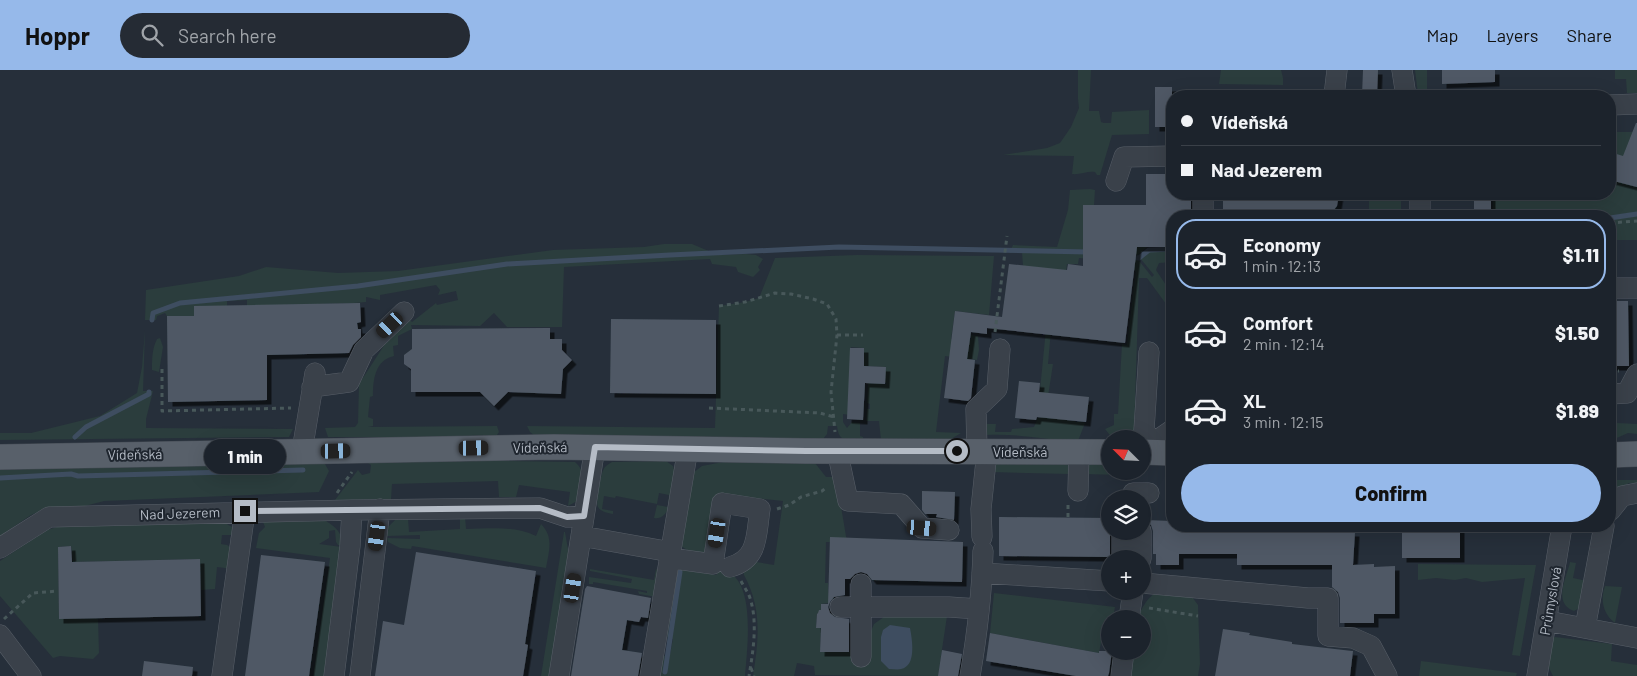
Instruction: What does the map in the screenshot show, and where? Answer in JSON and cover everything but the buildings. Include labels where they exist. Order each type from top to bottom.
[{"type":"main road","name":"Vídeňská","points":[[0,457],[595,447],[688,448],[838,459],[982,451],[1101,452]]},
{"type":"main road","points":[[1616,455],[1637,454]]},
{"type":"street","points":[[1335,90],[1337,70]]},
{"type":"street","points":[[1402,70],[1405,90]]},
{"type":"street","points":[[1616,105],[1637,104]]},
{"type":"street","points":[[1116,181],[1124,157],[1166,156]]},
{"type":"street","points":[[1616,288],[1637,288]]},
{"type":"street","points":[[302,451],[314,380],[349,382],[364,350],[404,312]]},
{"type":"street","points":[[970,676],[982,572],[982,451],[976,409],[997,389],[1000,349]]},
{"type":"street","points":[[1149,352],[1144,430],[1153,449],[1166,436]]},
{"type":"street","points":[[1618,394],[1637,374]]},
{"type":"street","points":[[559,676],[595,447]]},
{"type":"street","points":[[650,676],[688,448]]},
{"type":"street","points":[[1073,499],[1079,451]]},
{"type":"street","points":[[838,459],[848,501],[901,504],[922,528],[949,530]]},
{"type":"street","points":[[1616,504],[1622,496],[1637,493]]},
{"type":"street","name":"Nad Jezerem","points":[[0,548],[49,517],[245,511],[540,508],[567,517],[582,526],[670,555],[712,564],[722,503],[760,509],[754,551],[741,564],[730,567]]},
{"type":"street","points":[[360,676],[380,509]]},
{"type":"street","points":[[334,676],[350,546],[352,510]]},
{"type":"street","points":[[222,676],[245,511]]},
{"type":"street","name":"Průmyslová","points":[[1537,676],[1561,532]]},
{"type":"street","points":[[1585,628],[1603,532]]},
{"type":"street","points":[[982,572],[1101,580]]},
{"type":"street","points":[[861,584],[861,657]]},
{"type":"street","points":[[1151,584],[1308,598],[1328,598],[1328,636],[1353,638],[1371,646],[1387,676]]},
{"type":"street","points":[[840,607],[949,607],[978,609]]},
{"type":"street","points":[[1546,621],[1636,634]]},
{"type":"street","points":[[0,635],[31,676]]},
{"type":"street","points":[[1120,676],[1123,660]]},
{"type":"path","points":[[1616,223],[1637,221]]},
{"type":"path","points":[[1000,349],[994,331],[1007,236]]},
{"type":"path","points":[[719,306],[745,302],[775,294],[791,294],[813,298],[827,304],[836,319],[837,352],[831,392],[838,459],[827,489],[801,497],[789,505],[775,510]]},
{"type":"path","points":[[837,335],[862,335]]},
{"type":"path","points":[[162,369],[162,411],[309,407]]},
{"type":"path","points":[[709,408],[820,413],[834,417]]},
{"type":"path","points":[[325,510],[367,450]]},
{"type":"path","points":[[1068,517],[1073,499]]},
{"type":"path","points":[[730,567],[739,576],[750,599],[754,639],[749,676]]},
{"type":"path","points":[[0,622],[33,593],[58,591]]},
{"type":"path","points":[[1131,605],[1198,616]]},
{"type":"path","points":[[751,667],[754,676]]},
{"type":"shaded area","points":[[1078,70],[1091,70],[1089,111],[1099,111],[1101,122],[1111,123],[1112,112],[1149,110],[1149,134],[1112,135],[1100,175],[1097,175],[1095,172],[1072,174],[1074,156],[1003,155],[1047,148],[1060,143],[1071,127],[1079,108]]},
{"type":"shaded area","points":[[1221,70],[1281,70],[1283,85],[1219,84]]},
{"type":"shaded area","points":[[1415,70],[1427,70],[1427,90],[1418,90]]},
{"type":"shaded area","points":[[1615,70],[1637,70],[1637,93],[1627,93],[1626,79],[1615,79]]},
{"type":"shaded area","points":[[1616,132],[1637,132],[1637,240],[1616,240],[1616,210],[1493,210],[1493,200],[1616,200]]},
{"type":"shaded area","points":[[1070,190],[1095,190],[1094,205],[1083,206],[1084,248],[1147,247],[1136,257],[1152,277],[1154,275],[1140,258],[1148,251],[1166,251],[1166,262],[1159,263],[1156,270],[1166,285],[1166,304],[1147,278],[1139,278],[1134,430],[1105,429],[1114,425],[1114,414],[1118,414],[1122,344],[1127,345],[1136,272],[1123,262],[1079,258],[1078,264],[1067,264],[1059,319],[1052,319],[1048,364],[1053,364],[1045,416],[1085,423],[1078,441],[986,435],[986,424],[996,424],[995,432],[1011,432],[1012,429],[1034,427],[1037,420],[1048,309],[1023,265],[1022,253],[1009,253],[1013,245],[1057,247],[1068,210]]},
{"type":"shaded area","points":[[1369,200],[1401,200],[1401,210],[1369,210]]},
{"type":"shaded area","points":[[664,244],[692,244],[718,255],[746,254],[756,255],[763,259],[758,267],[760,270],[753,277],[738,272],[736,267],[712,264],[710,259],[564,267],[562,327],[507,327],[494,313],[480,326],[411,325],[412,329],[398,336],[398,345],[393,346],[394,356],[383,362],[376,372],[373,396],[370,397],[368,417],[373,419],[373,426],[368,427],[497,426],[499,432],[493,437],[328,437],[325,428],[355,427],[358,423],[359,384],[385,344],[410,320],[412,322],[436,303],[437,305],[458,300],[456,291],[438,295],[440,290],[436,285],[380,295],[380,300],[366,297],[366,302],[354,303],[247,306],[247,300],[227,301],[227,306],[194,306],[194,316],[167,316],[165,313],[157,316],[156,320],[145,320],[146,290],[239,276],[266,267],[338,273],[398,271],[553,250],[644,247]]},
{"type":"shaded area","points":[[857,255],[994,256],[989,315],[955,311],[951,339],[969,342],[971,335],[978,336],[979,350],[977,360],[945,356],[936,432],[961,433],[951,439],[881,440],[879,421],[866,421],[867,409],[870,409],[870,404],[867,403],[868,383],[886,367],[864,366],[864,348],[851,347],[850,415],[843,414],[843,422],[847,428],[852,422],[860,423],[860,436],[863,437],[863,440],[845,440],[840,436],[837,426],[828,426],[827,434],[823,439],[535,436],[530,432],[527,426],[715,428],[719,306],[759,298],[775,258]]},
{"type":"shaded area","points":[[145,330],[143,391],[153,391],[146,419],[146,428],[293,429],[289,437],[0,440],[0,433],[31,433],[100,416],[137,393],[142,367]]},
{"type":"shaded area","points":[[160,338],[163,347],[159,372],[152,370],[152,362],[155,343]]},
{"type":"shaded area","points":[[1616,408],[1617,423],[1637,424],[1637,434],[1628,433],[1616,438]]},
{"type":"shaded area","points":[[322,459],[329,471],[319,492],[104,501],[85,506],[45,509],[31,515],[0,536],[0,470]]},
{"type":"shaded area","points":[[366,459],[575,462],[581,470],[583,480],[579,500],[568,506],[570,492],[519,485],[516,497],[499,497],[498,481],[392,484],[391,499],[335,500],[358,470],[362,475],[370,473],[371,465],[363,463]]},
{"type":"shaded area","points":[[666,461],[673,466],[675,472],[671,501],[665,514],[654,518],[657,505],[668,507],[669,495],[659,493],[657,504],[616,496],[615,498],[604,496],[602,509],[613,511],[613,514],[599,509],[597,499],[600,480],[603,470],[608,464],[612,462]]},
{"type":"shaded area","points":[[723,462],[815,463],[826,477],[836,477],[847,542],[826,542],[825,583],[828,583],[829,603],[821,604],[821,610],[817,614],[816,627],[821,628],[820,652],[850,652],[850,650],[856,650],[868,638],[874,624],[888,614],[947,616],[938,676],[815,675],[814,666],[797,663],[794,676],[753,676],[758,624],[754,600],[743,570],[750,561],[774,565],[783,501],[728,495],[707,552],[702,555],[690,552],[681,546],[694,472],[702,466]]},
{"type":"shaded area","points":[[997,463],[1067,464],[1070,469],[1069,474],[991,472],[991,466]]},
{"type":"shaded area","points":[[1087,464],[1101,464],[1101,474],[1084,474]]},
{"type":"shaded area","points":[[1616,480],[1637,480],[1637,483],[1629,483],[1616,491]]},
{"type":"shaded area","points":[[460,516],[465,516],[466,529],[510,529],[536,536],[541,524],[548,534],[550,545],[546,568],[412,546],[411,549],[400,548],[388,542],[387,538],[420,539],[420,535],[387,536],[387,528],[396,519],[408,518],[409,532],[460,529]]},
{"type":"shaded area","points":[[326,521],[338,531],[343,546],[338,545],[336,542],[335,530],[329,531],[329,538],[319,544],[342,547],[327,676],[313,676],[330,558],[256,548],[259,533],[265,527],[263,522]]},
{"type":"shaded area","points":[[225,523],[232,527],[235,535],[222,535],[221,544],[227,545],[234,550],[233,569],[217,567],[215,589],[201,590],[199,559],[73,562],[71,546],[58,547],[59,619],[98,618],[99,653],[93,659],[60,656],[53,658],[0,596],[0,561],[47,530],[76,525]]},
{"type":"shaded area","points":[[564,532],[569,555],[552,676],[541,676]]},
{"type":"shaded area","points":[[1570,562],[1576,563],[1573,578],[1587,581],[1581,607],[1574,611],[1567,607],[1562,596]]},
{"type":"shaded area","points":[[1418,564],[1536,565],[1520,656],[1512,655],[1525,578],[1482,582],[1466,578],[1455,580],[1436,578],[1418,580]]},
{"type":"shaded area","points":[[590,569],[654,580],[656,569],[658,570],[656,597],[639,594],[638,591],[647,593],[647,591],[593,582],[593,584],[589,584],[589,577],[631,583],[632,579],[590,571]]},
{"type":"shaded area","points":[[676,569],[716,575],[721,569],[735,577],[741,586],[745,597],[748,625],[745,676],[660,676],[663,655],[667,657],[670,654],[673,639],[666,637]]},
{"type":"shaded area","points":[[1605,586],[1622,587],[1615,623],[1605,611],[1603,596]]},
{"type":"shaded area","points":[[1157,591],[1190,594],[1198,605],[1200,664],[1198,676],[1129,676],[1132,660],[1151,660],[1151,610],[1142,610],[1145,603],[1151,600],[1151,597]]},
{"type":"shaded area","points":[[994,593],[1115,607],[1114,610],[1101,610],[1101,642],[1099,653],[990,633]]},
{"type":"shaded area","points":[[1551,638],[1612,644],[1611,661],[1637,665],[1637,676],[1553,676],[1546,662]]},
{"type":"shaded area","points":[[1421,661],[1517,673],[1516,676],[1419,676]]},
{"type":"water","points":[[890,625],[910,628],[911,658],[906,667],[900,669],[889,669],[881,661],[881,637],[883,630]]},
{"type":"waterway","points":[[1616,217],[1637,214]]},
{"type":"waterway","points":[[152,320],[153,313],[180,303],[358,286],[507,264],[839,247],[1089,252]]},
{"type":"waterway","points":[[1129,257],[1139,258],[1149,250],[1166,249]]},
{"type":"waterway","points":[[75,437],[86,427],[149,394],[149,392]]},
{"type":"waterway","points":[[0,478],[71,474],[78,476],[303,470]]},
{"type":"waterway","points":[[665,672],[680,572]]},
{"type":"route","points":[[245,511],[540,508],[567,517],[584,516],[595,447],[806,451],[957,451]]}]
